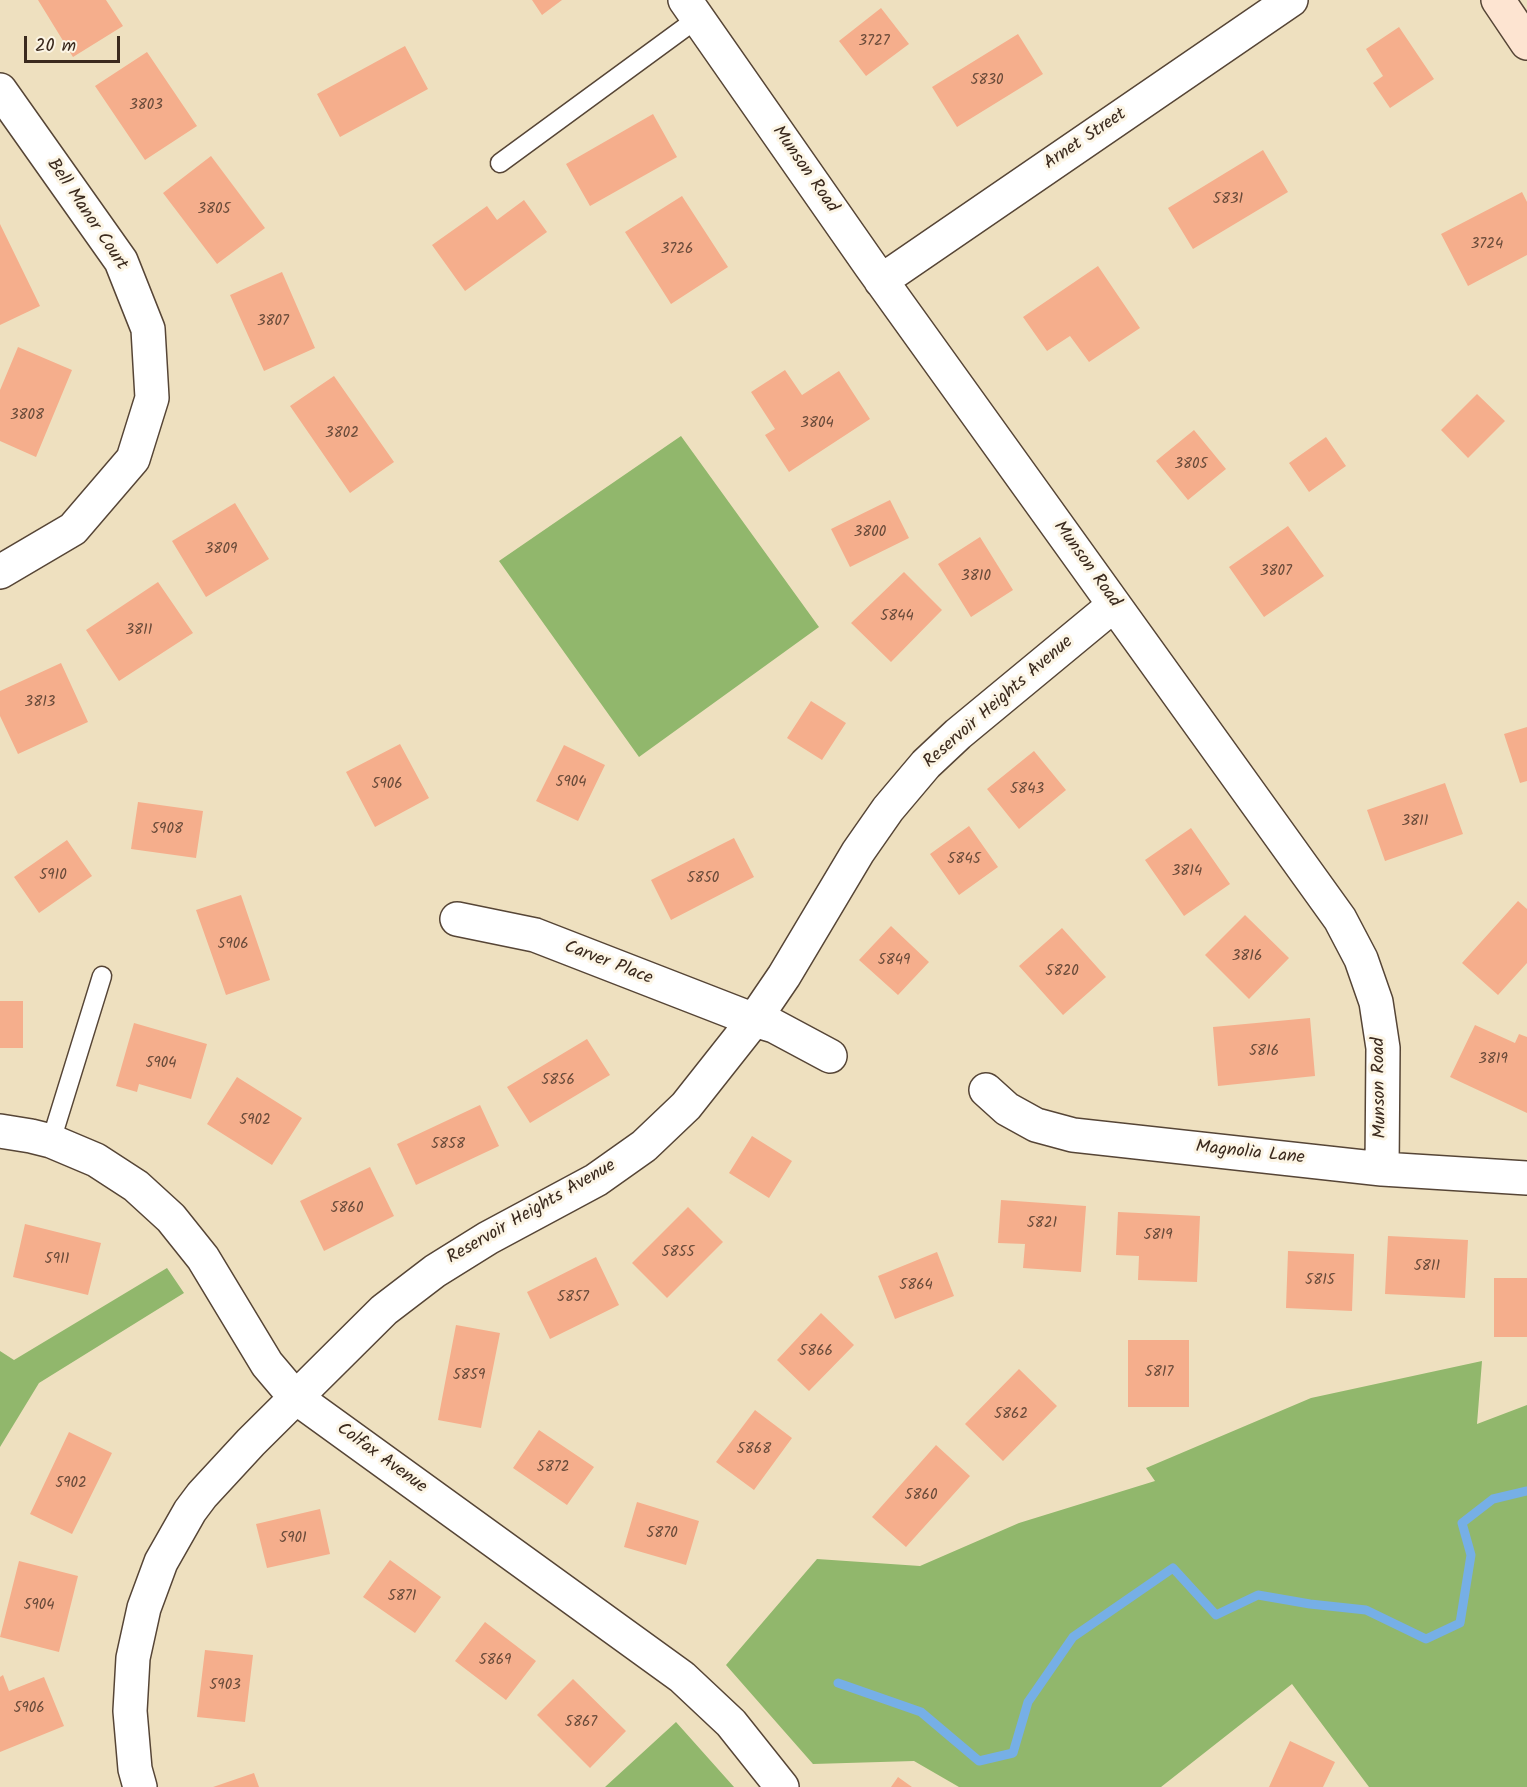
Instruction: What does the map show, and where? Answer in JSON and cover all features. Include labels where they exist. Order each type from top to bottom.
[{"type":"street","name":"Arnet Street","points":[[881,281],[1291,0]]},
{"type":"street","points":[[1498,0],[1527,42]]},
{"type":"street","name":"Munson Road","points":[[692,9],[881,281],[1340,919],[1361,959],[1376,1002],[1383,1048],[1383,1168]]},
{"type":"street","name":"Bell Manor Court","points":[[0,90],[121,261],[148,329],[152,398],[133,459],[73,529],[0,572]]},
{"type":"street","name":"Reservoir Heights Avenue","points":[[140,1787],[135,1769],[130,1711],[133,1658],[144,1608],[161,1562],[190,1511],[202,1495],[251,1442],[384,1310],[435,1271],[488,1238],[596,1180],[644,1146],[686,1106],[754,1020],[784,976],[858,852],[888,808],[918,773],[958,734],[1114,604]]},
{"type":"street","name":"Carver Place","points":[[458,919],[535,935],[774,1026],[830,1056]]},
{"type":"street","name":"Magnolia Lane","points":[[986,1090],[1007,1109],[1036,1125],[1073,1136],[1383,1168],[1527,1178]]},
{"type":"street","name":"Colfax Avenue","points":[[0,1131],[51,1141],[96,1160],[136,1186],[171,1218],[203,1258],[267,1365],[296,1397],[682,1677],[731,1723],[782,1787]]},
{"type":"lane","points":[[500,163],[692,9]]},
{"type":"lane","points":[[51,1141],[102,976]]},
{"type":"green space","points":[[681,436],[819,627],[639,757],[499,561]]},
{"type":"green space","points":[[167,1268],[184,1293],[39,1383],[0,1447],[0,1351],[14,1360]]},
{"type":"green space","points":[[1482,1361],[1477,1424],[1527,1405],[1527,1787],[1369,1787],[1292,1684],[1161,1787],[959,1787],[914,1761],[813,1764],[726,1665],[817,1559],[920,1566],[1019,1523],[1155,1481],[1146,1468],[1311,1398]]},
{"type":"green space","points":[[676,1722],[734,1787],[605,1787]]},
{"type":"building","points":[[38,0],[106,0],[123,26],[73,57]]},
{"type":"building","points":[[532,0],[562,0],[542,15]]},
{"type":"building","points":[[881,8],[909,44],[866,76],[839,41]]},
{"type":"building","points":[[1399,27],[1434,79],[1390,108],[1373,83],[1383,76],[1366,49]]},
{"type":"building","points":[[1018,34],[1043,74],[957,127],[932,87]]},
{"type":"building","points":[[405,46],[428,89],[340,137],[317,94]]},
{"type":"building","points":[[147,52],[197,126],[145,160],[95,86]]},
{"type":"building","points":[[653,114],[677,157],[590,206],[566,164]]},
{"type":"building","points":[[1263,150],[1288,192],[1193,249],[1168,208]]},
{"type":"building","points":[[211,156],[265,228],[217,264],[163,193]]},
{"type":"building","points":[[1522,192],[1527,202],[1527,255],[1468,286],[1441,234]]},
{"type":"building","points":[[682,196],[728,267],[671,304],[625,232]]},
{"type":"building","points":[[524,200],[547,232],[465,291],[432,245],[487,206],[497,220]]},
{"type":"building","points":[[0,224],[40,306],[0,325]]},
{"type":"building","points":[[1098,266],[1140,328],[1089,362],[1070,336],[1047,351],[1023,317]]},
{"type":"building","points":[[282,272],[315,348],[264,371],[230,295]]},
{"type":"building","points":[[18,347],[72,370],[36,457],[0,441],[0,390]]},
{"type":"building","points":[[785,370],[802,395],[839,371],[870,419],[789,472],[765,435],[775,429],[751,392]]},
{"type":"building","points":[[334,376],[394,462],[350,493],[290,406]]},
{"type":"building","points":[[1477,394],[1505,421],[1468,458],[1441,430]]},
{"type":"building","points":[[1194,430],[1226,469],[1188,500],[1156,461]]},
{"type":"building","points":[[1326,437],[1346,466],[1309,492],[1289,463]]},
{"type":"building","points":[[890,500],[909,538],[850,567],[831,529]]},
{"type":"building","points":[[235,503],[269,559],[206,597],[172,541]]},
{"type":"building","points":[[1288,526],[1324,576],[1264,617],[1229,567]]},
{"type":"building","points":[[980,537],[1013,590],[971,617],[938,564]]},
{"type":"building","points":[[904,572],[942,610],[891,662],[851,623]]},
{"type":"building","points":[[158,582],[193,633],[119,681],[86,630]]},
{"type":"building","points":[[61,663],[88,722],[18,754],[0,716],[0,691]]},
{"type":"building","points":[[811,701],[846,723],[822,760],[787,738]]},
{"type":"building","points":[[1527,727],[1527,781],[1520,783],[1504,734]]},
{"type":"building","points":[[400,744],[429,798],[375,827],[346,772]]},
{"type":"building","points":[[564,745],[605,765],[578,821],[536,801]]},
{"type":"building","points":[[1034,751],[1066,790],[1019,829],[987,789]]},
{"type":"building","points":[[1445,783],[1463,834],[1385,861],[1367,810]]},
{"type":"building","points":[[138,802],[203,811],[196,858],[131,849]]},
{"type":"building","points":[[969,826],[998,867],[959,895],[930,854]]},
{"type":"building","points":[[1191,828],[1230,884],[1184,916],[1145,860]]},
{"type":"building","points":[[734,838],[754,877],[671,920],[651,880]]},
{"type":"building","points":[[67,840],[92,876],[39,913],[14,877]]},
{"type":"building","points":[[241,895],[270,980],[226,995],[196,910]]},
{"type":"building","points":[[1518,901],[1527,909],[1527,963],[1498,995],[1462,963]]},
{"type":"building","points":[[1245,915],[1289,958],[1249,999],[1205,955]]},
{"type":"building","points":[[891,926],[929,962],[898,995],[859,960]]},
{"type":"building","points":[[1062,928],[1106,977],[1063,1015],[1019,966]]},
{"type":"building","points":[[0,1001],[23,1001],[23,1048],[0,1048]]},
{"type":"building","points":[[1310,1018],[1315,1076],[1218,1086],[1213,1027]]},
{"type":"building","points":[[134,1023],[207,1044],[191,1099],[139,1084],[137,1092],[116,1086]]},
{"type":"building","points":[[1475,1025],[1515,1043],[1519,1034],[1527,1037],[1527,1113],[1450,1077]]},
{"type":"building","points":[[587,1039],[610,1075],[530,1123],[507,1087]]},
{"type":"building","points":[[237,1077],[302,1118],[272,1165],[207,1124]]},
{"type":"building","points":[[480,1105],[499,1146],[416,1185],[397,1144]]},
{"type":"building","points":[[752,1136],[792,1161],[769,1198],[729,1173]]},
{"type":"building","points":[[370,1167],[394,1216],[324,1251],[300,1201]]},
{"type":"building","points":[[1001,1200],[1086,1206],[1081,1272],[1023,1268],[1025,1244],[998,1243]]},
{"type":"building","points":[[688,1207],[723,1242],[667,1298],[632,1263]]},
{"type":"building","points":[[1118,1212],[1200,1216],[1197,1282],[1138,1280],[1139,1256],[1116,1255]]},
{"type":"building","points":[[25,1224],[101,1243],[88,1295],[13,1277]]},
{"type":"building","points":[[1388,1236],[1468,1240],[1465,1298],[1385,1294]]},
{"type":"building","points":[[1288,1251],[1354,1254],[1352,1311],[1286,1308]]},
{"type":"building","points":[[937,1252],[954,1296],[895,1319],[878,1276]]},
{"type":"building","points":[[596,1257],[619,1305],[550,1339],[527,1292]]},
{"type":"building","points":[[1494,1278],[1527,1278],[1527,1337],[1494,1337]]},
{"type":"building","points":[[821,1313],[854,1345],[809,1391],[777,1360]]},
{"type":"building","points":[[456,1325],[500,1333],[481,1428],[438,1420]]},
{"type":"building","points":[[1128,1340],[1189,1340],[1189,1407],[1128,1407]]},
{"type":"building","points":[[1019,1369],[1057,1406],[1003,1461],[965,1424]]},
{"type":"building","points":[[755,1410],[792,1438],[754,1490],[716,1462]]},
{"type":"building","points":[[539,1430],[594,1467],[567,1505],[513,1468]]},
{"type":"building","points":[[69,1432],[112,1453],[72,1534],[30,1514]]},
{"type":"building","points":[[936,1445],[970,1476],[906,1547],[872,1517]]},
{"type":"building","points":[[637,1502],[699,1521],[686,1565],[624,1547]]},
{"type":"building","points":[[320,1509],[330,1554],[267,1568],[256,1524]]},
{"type":"building","points":[[390,1560],[441,1597],[415,1633],[363,1597]]},
{"type":"building","points":[[19,1561],[78,1576],[59,1652],[0,1637]]},
{"type":"building","points":[[485,1622],[536,1661],[506,1700],[455,1661]]},
{"type":"building","points":[[205,1650],[253,1655],[245,1722],[197,1717]]},
{"type":"building","points":[[3,1675],[9,1691],[44,1677],[64,1726],[0,1752],[0,1677]]},
{"type":"building","points":[[573,1679],[626,1731],[590,1768],[537,1715]]},
{"type":"building","points":[[1290,1741],[1335,1762],[1323,1787],[1269,1787]]},
{"type":"building","points":[[254,1773],[259,1787],[213,1787]]},
{"type":"building","points":[[898,1777],[912,1787],[891,1787]]},
{"type":"waterway","points":[[838,1683],[921,1712],[979,1761],[1013,1753],[1028,1702],[1073,1637],[1173,1568],[1216,1615],[1258,1595],[1366,1610],[1426,1639],[1460,1623],[1471,1555],[1462,1523],[1493,1499],[1527,1491]]}]
